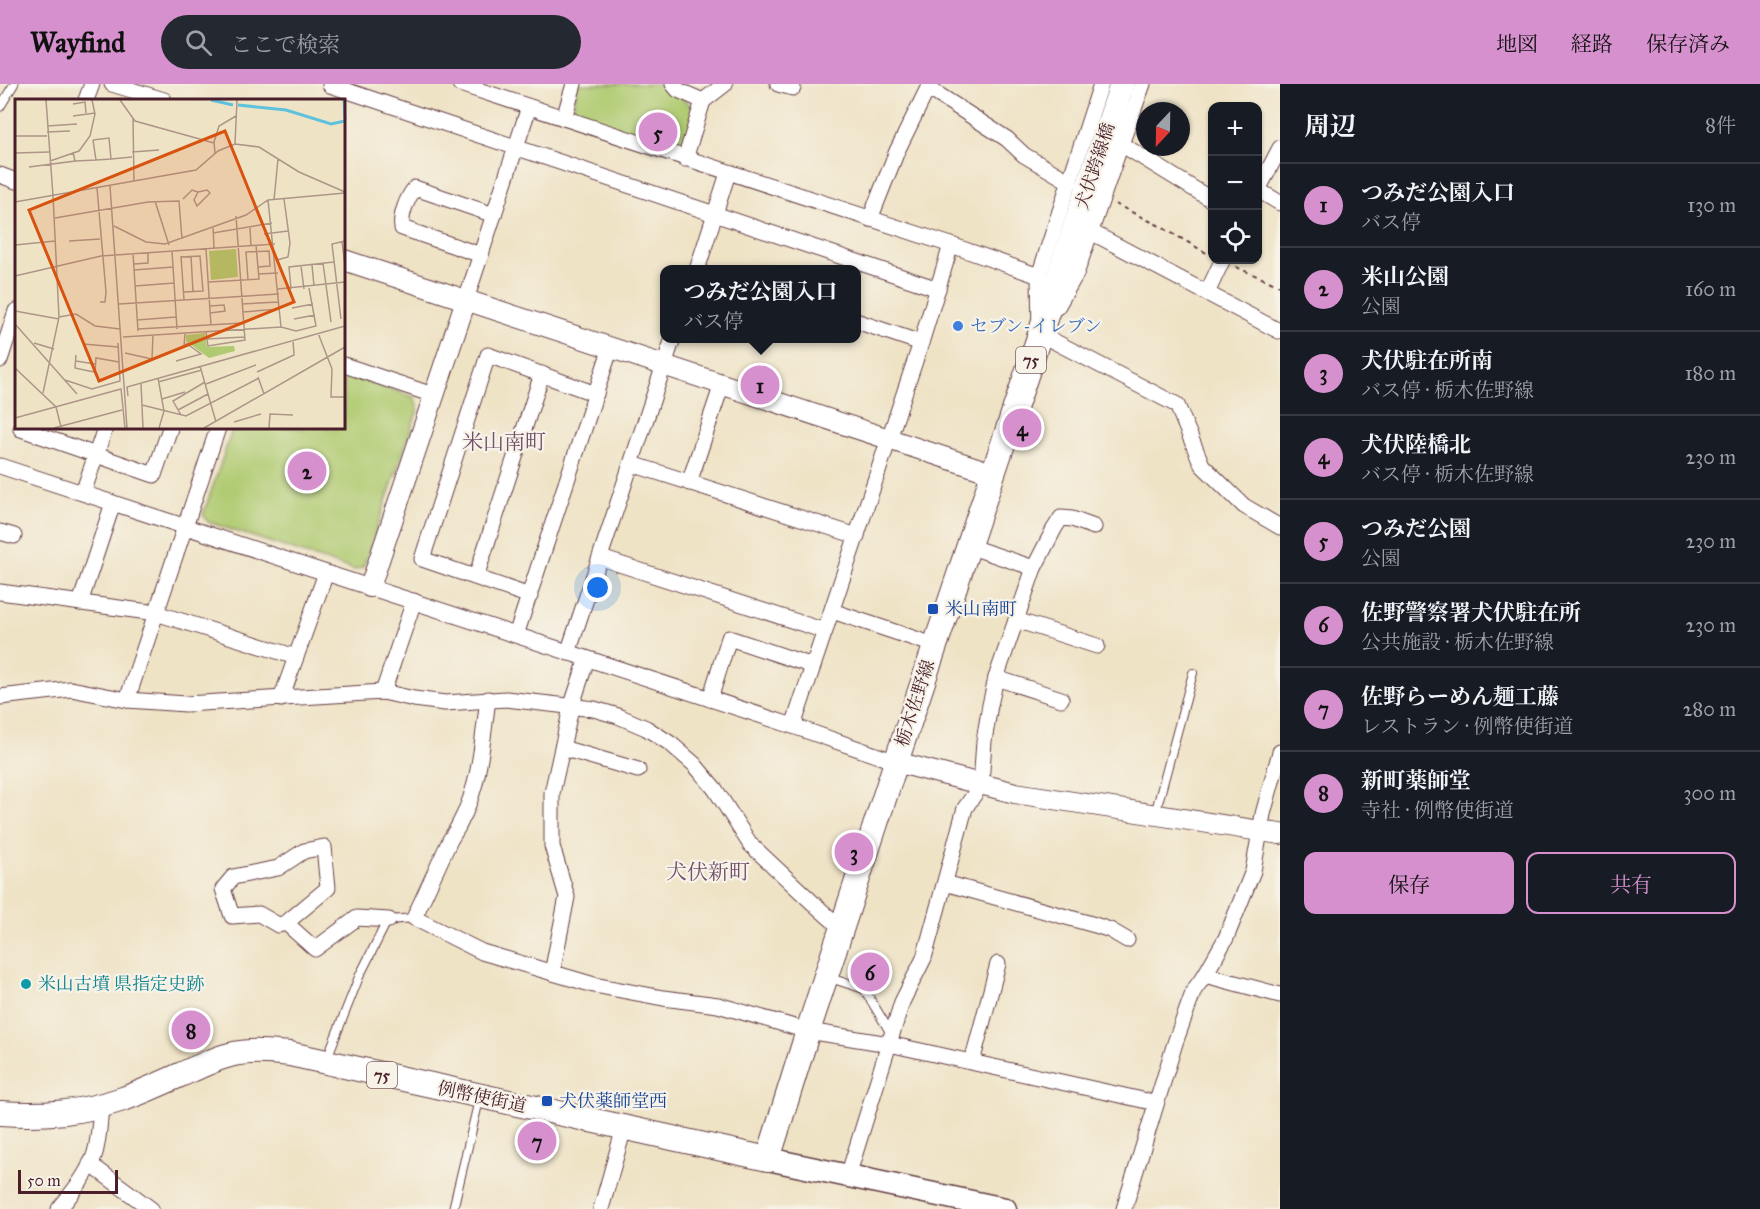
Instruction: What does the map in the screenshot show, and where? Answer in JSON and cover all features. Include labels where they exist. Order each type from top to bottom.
[{"type":"main road","name":"犬伏跨線橋","points":[[1068,247],[1122,84]]},
{"type":"main road","name":"栃木佐野線","points":[[768,1159],[934,645],[1068,247]]},
{"type":"main road","name":"例幣使街道","points":[[0,1113],[65,1113],[101,1106],[148,1090],[230,1054],[267,1052],[290,1054],[1005,1209]]},
{"type":"street","points":[[86,99],[92,84]]},
{"type":"street","points":[[112,84],[161,99]]},
{"type":"street","points":[[460,84],[1039,276]]},
{"type":"street","points":[[564,118],[574,84]]},
{"type":"street","points":[[673,84],[678,90],[703,101]]},
{"type":"street","points":[[685,159],[703,101],[724,84]]},
{"type":"street","points":[[778,84],[794,88]]},
{"type":"street","points":[[1040,334],[1039,276],[1101,84]]},
{"type":"street","points":[[1040,334],[1076,274],[1143,84]]},
{"type":"street","points":[[324,99],[330,85],[938,289]]},
{"type":"street","points":[[870,219],[897,151],[928,88],[1007,139],[1024,155],[1070,182]]},
{"type":"street","points":[[370,587],[529,107]]},
{"type":"street","points":[[1120,144],[1208,198]]},
{"type":"street","points":[[1280,148],[1257,190],[1280,203]]},
{"type":"street","points":[[700,265],[728,173]]},
{"type":"street","points":[[0,175],[15,181]]},
{"type":"street","points":[[481,255],[402,228],[401,221],[410,195],[415,188],[494,215]]},
{"type":"street","points":[[1091,232],[1279,331]]},
{"type":"street","points":[[793,726],[921,343],[951,245]]},
{"type":"street","points":[[345,260],[992,473]]},
{"type":"street","points":[[1207,293],[1216,264]]},
{"type":"street","points":[[0,360],[15,314]]},
{"type":"street","points":[[861,323],[921,343]]},
{"type":"street","points":[[1040,334],[1177,405],[1202,465],[1244,506],[1280,526]]},
{"type":"street","points":[[568,653],[672,343]]},
{"type":"street","points":[[516,635],[611,347]]},
{"type":"street","points":[[530,596],[422,559],[488,355],[596,394]]},
{"type":"street","points":[[345,365],[433,395]]},
{"type":"street","points":[[476,578],[542,374]]},
{"type":"street","points":[[689,483],[722,384]]},
{"type":"street","points":[[21,429],[154,475],[170,429]]},
{"type":"street","points":[[83,493],[105,429]]},
{"type":"street","points":[[127,700],[218,429]]},
{"type":"street","points":[[632,464],[857,536]]},
{"type":"street","points":[[0,466],[793,726],[896,762],[1025,795],[1280,834]]},
{"type":"street","points":[[80,603],[113,503]]},
{"type":"street","points":[[848,1176],[902,1002],[924,958],[965,808],[981,785],[984,741],[996,678],[1034,568],[1061,518],[1072,519],[1094,527]]},
{"type":"street","points":[[968,546],[1034,568]]},
{"type":"street","points":[[600,558],[825,631]]},
{"type":"street","points":[[281,699],[326,573]]},
{"type":"street","points":[[0,592],[156,614],[296,657]]},
{"type":"street","points":[[383,692],[414,601]]},
{"type":"street","points":[[832,611],[934,645]]},
{"type":"street","points":[[1016,620],[1096,646]]},
{"type":"street","points":[[710,699],[729,638],[813,666]]},
{"type":"street","points":[[552,973],[567,897],[552,846],[552,793],[571,708],[586,659]]},
{"type":"street","points":[[996,678],[1060,699]]},
{"type":"street","points":[[0,697],[71,689],[127,700],[186,704],[383,692],[446,703],[488,699],[523,700],[571,708],[594,709],[646,728],[671,744],[694,764],[715,789],[750,844],[841,928]]},
{"type":"street","points":[[488,699],[474,791],[414,918],[482,952],[594,984],[633,993],[730,1008],[808,1031],[890,1039],[972,1062],[1156,1103]]},
{"type":"street","points":[[562,747],[638,770]]},
{"type":"street","points":[[1124,1209],[1194,990],[1227,938],[1253,871],[1263,814],[1280,752]]},
{"type":"street","points":[[324,847],[328,888],[286,923],[278,925],[259,914],[232,916],[223,889],[233,877],[278,868],[304,851],[324,847]]},
{"type":"street","points":[[945,883],[1095,925],[1110,930],[1127,940]]},
{"type":"street","points":[[286,923],[315,949],[357,918],[389,920]]},
{"type":"street","points":[[972,1062],[998,964]]},
{"type":"street","points":[[1205,975],[1280,995]]},
{"type":"street","points":[[59,1209],[94,1155],[101,1106]]},
{"type":"street","points":[[601,1209],[624,1128]]},
{"type":"street","points":[[90,1164],[152,1209]]},
{"type":"lane","points":[[0,107],[14,84]]},
{"type":"lane","points":[[1155,815],[1193,673]]},
{"type":"lane","points":[[325,1062],[359,977],[384,927],[389,920],[414,918]]},
{"type":"lane","points":[[825,977],[864,989],[871,998],[890,1039]]},
{"type":"lane","points":[[453,1209],[480,1097]]},
{"type":"path","points":[[1103,197],[1208,254]]},
{"type":"path","points":[[1229,264],[1280,286]]},
{"type":"green space","points":[[578,84],[664,84],[667,89],[677,93],[696,111],[683,150],[572,114]]},
{"type":"green space","points":[[345,374],[414,397],[418,409],[363,567],[355,570],[208,522],[203,515],[233,429],[345,429]]},
{"type":"place","name":"つみだ公園","points":[[658,132]]},
{"type":"place","name":"セブン-イレブン","points":[[958,326]]},
{"type":"place","name":"つみだ公園入口","points":[[760,385]]},
{"type":"place","name":"犬伏陸橋北","points":[[1022,428]]},
{"type":"place","name":"米山公園","points":[[307,471]]},
{"type":"place","name":"米山南町","points":[[933,609]]},
{"type":"place","name":"犬伏駐在所南","points":[[854,852]]},
{"type":"place","name":"佐野警察署犬伏駐在所","points":[[870,972]]},
{"type":"place","name":"米山古墳 県指定史跡","points":[[26,984]]},
{"type":"place","name":"新町薬師堂","points":[[191,1030]]},
{"type":"place","name":"犬伏薬師堂西","points":[[547,1101]]},
{"type":"place","name":"佐野らーめん麺工藤","points":[[537,1141]]},
{"type":"district","name":"米山南町","points":[[504,442]]},
{"type":"district","name":"犬伏新町","points":[[708,872]]}]
